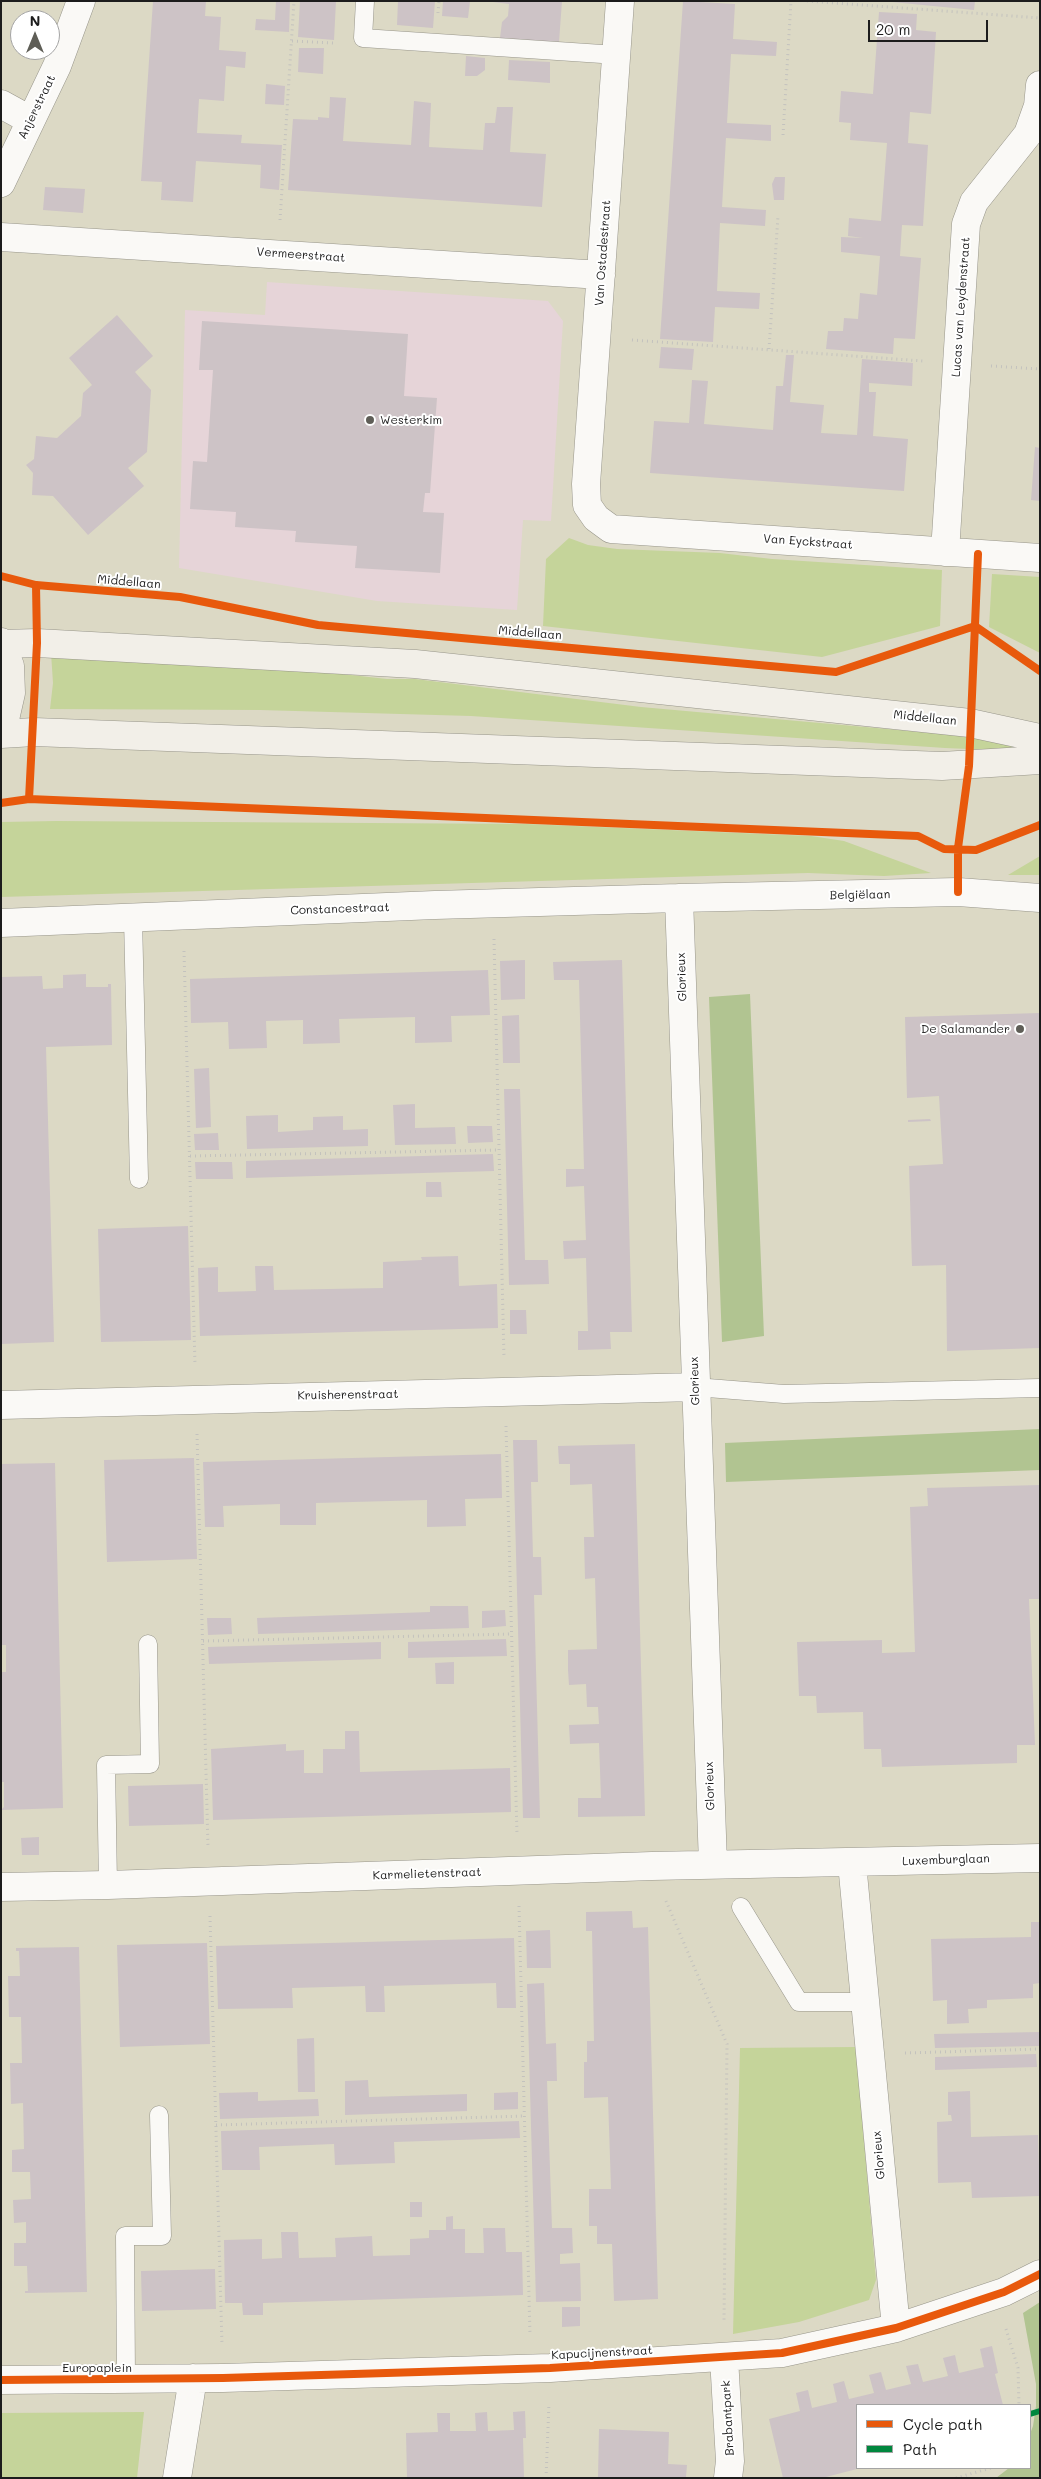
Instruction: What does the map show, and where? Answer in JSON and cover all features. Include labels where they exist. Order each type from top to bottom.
[{"type":"main road","name":"Middellaan","points":[[2,643],[37,642],[415,664],[970,723],[1040,738]]},
{"type":"main road","points":[[1,726],[11,693],[10,666],[2,643]]},
{"type":"main road","points":[[1,734],[34,732],[942,766],[1040,760]]},
{"type":"street","name":"Anjerstraat","points":[[1,183],[57,66],[81,1]]},
{"type":"street","name":"Van Ostadestraat","points":[[587,505],[586,484],[620,1]]},
{"type":"street","name":"Lucas van Leydenstraat","points":[[945,552],[966,224],[974,202],[1028,134],[1038,106],[1040,85]]},
{"type":"street","points":[[1,104],[30,120]]},
{"type":"street","name":"Vermeerstraat","points":[[1,236],[601,274]]},
{"type":"street","name":"Van Eyckstraat","points":[[587,505],[596,518],[611,529],[1040,558]]},
{"type":"street","name":"Belgiëlaan","points":[[680,898],[958,892],[1040,898]]},
{"type":"street","name":"Constancestraat","points":[[1,923],[680,898]]},
{"type":"street","name":"Glorieux","points":[[680,898],[695,1387],[713,1864]]},
{"type":"street","name":"Kruisherenstraat","points":[[1,1405],[695,1387]]},
{"type":"street","name":"Luxemburglaan","points":[[852,1863],[1040,1858]]},
{"type":"street","name":"Glorieux","points":[[852,1863],[896,2328]]},
{"type":"street","name":"Karmelietenstraat","points":[[1,1887],[209,1882],[713,1864],[852,1863]]},
{"type":"street","name":"Kapucijnenstraat","points":[[193,2378],[541,2368],[782,2353],[896,2328],[999,2294],[1040,2274]]},
{"type":"street","name":"Brabantpark","points":[[724,2358],[730,2461],[728,2478]]},
{"type":"street","points":[[177,2478],[193,2378]]},
{"type":"street","name":"Europaplein","points":[[1,2380],[193,2378]]},
{"type":"lane","points":[[365,1],[363,38],[616,55]]},
{"type":"lane","points":[[134,918],[139,1179]]},
{"type":"lane","points":[[695,1387],[784,1394],[1040,1388]]},
{"type":"lane","points":[[108,1885],[106,1765],[150,1764],[148,1644]]},
{"type":"lane","points":[[741,1907],[798,2002],[865,2002]]},
{"type":"lane","points":[[126,2379],[125,2236],[162,2236],[159,2115]]},
{"type":"path","points":[[278,254],[294,1]]},
{"type":"path","points":[[783,135],[791,1]]},
{"type":"path","points":[[807,1],[1040,18]]},
{"type":"path","points":[[292,41],[337,44],[363,38]]},
{"type":"path","points":[[769,350],[778,216]]},
{"type":"path","points":[[597,337],[1040,369]]},
{"type":"path","points":[[493,904],[524,2116],[541,2368],[546,2478]]},
{"type":"path","points":[[183,916],[223,2378]]},
{"type":"path","points":[[190,1156],[499,1150]]},
{"type":"path","points":[[203,1641],[512,1634]]},
{"type":"path","points":[[652,1866],[727,2044],[724,2358]]},
{"type":"path","points":[[870,2054],[1040,2050]]},
{"type":"path","points":[[216,2125],[524,2116]]},
{"type":"path","points":[[999,2294],[1018,2368],[1019,2404]]},
{"type":"path","points":[[956,2478],[987,2469]]},
{"type":"shaded area","name":"Westerkim","points":[[267,282],[548,301],[563,321],[551,521],[523,520],[517,610],[377,601],[179,568],[185,310],[265,315]]},
{"type":"green space","points":[[569,538],[588,545],[617,549],[720,553],[772,559],[942,570],[940,626],[822,657],[543,626],[546,559]]},
{"type":"green space","points":[[992,574],[1040,577],[1040,653],[989,627]]},
{"type":"green space","points":[[51,653],[296,669],[387,679],[415,679],[641,707],[988,738],[1023,746],[1014,751],[945,748],[471,716],[260,710],[50,709],[53,683]]},
{"type":"green space","points":[[1,822],[527,824],[811,836],[844,841],[931,873],[884,876],[808,873],[1,897]]},
{"type":"green space","points":[[1040,856],[1040,875],[1008,875]]},
{"type":"green space","points":[[750,994],[764,1336],[722,1342],[709,997]]},
{"type":"green space","points":[[1040,1429],[1040,1470],[726,1482],[725,1443]]},
{"type":"green space","points":[[856,2047],[876,2280],[869,2300],[799,2322],[733,2334],[740,2048]]},
{"type":"green space","points":[[1040,2302],[1040,2478],[996,2478],[1008,2469],[1031,2469],[1031,2431],[1036,2406],[1036,2384],[1023,2313]]},
{"type":"green space","points":[[144,2412],[137,2478],[1,2478],[1,2413]]},
{"type":"building","points":[[153,1],[206,1],[205,16],[221,17],[219,50],[246,52],[245,68],[226,66],[224,101],[199,99],[197,133],[242,135],[241,143],[282,145],[279,190],[260,188],[261,165],[196,161],[193,202],[161,200],[162,182],[141,181]]},
{"type":"building","points":[[276,1],[290,1],[289,32],[255,30],[256,19],[275,20]]},
{"type":"building","points":[[300,1],[336,1],[334,40],[298,37]]},
{"type":"building","points":[[398,1],[435,1],[433,28],[397,25]]},
{"type":"building","points":[[443,1],[470,1],[468,18],[442,16]]},
{"type":"building","points":[[485,1],[562,1],[559,42],[500,38],[502,22],[508,16],[509,4]]},
{"type":"building","points":[[683,1],[735,4],[733,39],[777,42],[776,56],[731,54],[727,123],[771,125],[771,141],[726,138],[722,207],[766,210],[765,226],[720,223],[717,291],[760,293],[759,309],[715,307],[713,342],[660,339]]},
{"type":"building","points":[[882,1],[975,1],[974,10]]},
{"type":"building","points":[[879,12],[917,14],[916,30],[936,32],[931,114],[910,112],[908,143],[928,145],[923,226],[902,225],[900,256],[921,258],[915,339],[894,338],[893,354],[826,349],[828,331],[843,331],[844,318],[858,319],[860,293],[877,295],[880,256],[841,252],[841,237],[863,238],[848,236],[849,218],[881,221],[887,143],[850,140],[851,123],[839,122],[841,91],[873,94]]},
{"type":"building","points":[[299,48],[324,48],[323,74],[298,72]]},
{"type":"building","points":[[466,56],[485,58],[485,70],[477,76],[465,76]]},
{"type":"building","points":[[509,60],[550,62],[550,83],[508,80]]},
{"type":"building","points":[[266,84],[285,86],[284,105],[265,104]]},
{"type":"building","points":[[330,97],[346,98],[343,141],[411,145],[414,101],[431,103],[429,147],[483,150],[485,123],[495,123],[497,107],[513,107],[510,152],[546,154],[542,207],[288,190],[293,119],[318,120],[318,117],[329,118]]},
{"type":"building","points":[[775,177],[785,177],[784,200],[774,200],[772,184]]},
{"type":"building","points":[[45,187],[85,189],[83,213],[43,210]]},
{"type":"building","points":[[117,315],[153,356],[135,372],[151,390],[147,452],[128,468],[144,486],[88,535],[53,496],[32,495],[33,473],[26,465],[34,459],[36,436],[57,438],[81,416],[83,393],[92,385],[69,358]]},
{"type":"building","points":[[202,321],[408,334],[404,396],[437,398],[430,493],[425,493],[423,512],[444,513],[440,573],[355,568],[357,546],[295,542],[296,531],[235,527],[236,512],[190,509],[193,461],[207,462],[213,370],[199,370]]},
{"type":"building","points":[[661,347],[694,349],[692,370],[659,368]]},
{"type":"building","points":[[786,355],[794,355],[790,402],[824,405],[821,433],[857,435],[862,359],[913,363],[912,386],[869,383],[869,392],[876,392],[873,436],[908,439],[904,491],[650,473],[654,421],[689,423],[692,380],[708,381],[704,424],[773,430],[776,386],[783,386]]},
{"type":"building","points":[[1035,447],[1040,448],[1040,501],[1031,500]]},
{"type":"building","points":[[525,960],[525,999],[501,1000],[500,961]]},
{"type":"building","points":[[622,960],[632,1332],[610,1332],[611,1349],[578,1350],[578,1331],[588,1331],[586,1258],[564,1259],[563,1241],[586,1240],[584,1186],[566,1187],[566,1169],[584,1169],[579,980],[554,980],[553,962]]},
{"type":"building","points":[[488,970],[490,1015],[451,1016],[452,1042],[415,1043],[415,1017],[339,1019],[340,1043],[303,1044],[303,1020],[266,1021],[267,1048],[229,1049],[228,1022],[191,1023],[190,979]]},
{"type":"building","points":[[86,974],[86,987],[108,987],[108,984],[111,984],[112,1045],[46,1047],[54,1342],[1,1344],[1,977],[42,976],[43,989],[63,988],[63,975]]},
{"type":"building","points":[[1040,1013],[1040,1348],[947,1351],[946,1265],[912,1266],[909,1166],[943,1164],[939,1096],[907,1098],[905,1017]]},
{"type":"building","points":[[519,1015],[520,1063],[503,1063],[502,1016]]},
{"type":"building","points":[[209,1068],[211,1127],[196,1128],[194,1069]]},
{"type":"building","points":[[504,1089],[520,1089],[525,1260],[548,1260],[549,1284],[509,1285]]},
{"type":"building","points":[[415,1104],[415,1128],[455,1127],[456,1144],[395,1145],[393,1105]]},
{"type":"building","points":[[278,1115],[278,1132],[313,1130],[313,1117],[343,1116],[343,1130],[368,1129],[368,1146],[247,1149],[246,1116]]},
{"type":"building","points":[[930,1119],[931,1121],[908,1122],[908,1120]]},
{"type":"building","points":[[467,1126],[492,1126],[493,1142],[468,1143]]},
{"type":"building","points":[[218,1133],[219,1150],[195,1150],[194,1134]]},
{"type":"building","points":[[493,1154],[494,1171],[246,1178],[246,1161]]},
{"type":"building","points":[[195,1162],[232,1162],[233,1179],[196,1179]]},
{"type":"building","points":[[426,1182],[441,1182],[442,1197],[426,1197]]},
{"type":"building","points":[[188,1226],[191,1340],[101,1342],[98,1229]]},
{"type":"building","points":[[458,1256],[459,1286],[497,1284],[498,1328],[200,1336],[198,1268],[218,1267],[218,1292],[256,1291],[255,1266],[273,1266],[274,1290],[383,1288],[383,1262],[422,1260],[421,1257]]},
{"type":"building","points":[[510,1310],[526,1310],[527,1334],[510,1334]]},
{"type":"building","points":[[513,1440],[537,1440],[538,1482],[531,1482],[533,1557],[541,1557],[542,1595],[534,1595],[540,1818],[523,1818]]},
{"type":"building","points":[[635,1444],[645,1816],[578,1817],[578,1798],[601,1798],[599,1743],[570,1744],[569,1725],[599,1724],[598,1707],[587,1707],[586,1684],[569,1685],[568,1670],[568,1650],[597,1649],[595,1578],[585,1579],[584,1537],[594,1537],[592,1484],[570,1485],[570,1464],[559,1464],[558,1446]]},
{"type":"building","points":[[501,1454],[502,1498],[465,1499],[466,1526],[427,1527],[427,1500],[316,1503],[316,1525],[280,1525],[280,1504],[223,1506],[224,1527],[205,1527],[203,1462]]},
{"type":"building","points":[[194,1458],[197,1559],[107,1562],[104,1460]]},
{"type":"building","points":[[55,1463],[63,1808],[1,1810],[4,1807],[4,1782],[1,1782],[1,1672],[6,1672],[6,1645],[1,1645],[1,1464]]},
{"type":"building","points":[[1040,1485],[1040,1599],[1029,1599],[1035,1745],[1017,1745],[1017,1763],[882,1767],[881,1749],[864,1749],[863,1712],[817,1713],[816,1696],[799,1696],[797,1642],[882,1640],[882,1653],[915,1652],[910,1507],[928,1506],[927,1488]]},
{"type":"building","points":[[430,1606],[468,1606],[469,1628],[258,1634],[257,1618],[430,1612]]},
{"type":"building","points":[[505,1610],[506,1626],[482,1628],[482,1611]]},
{"type":"building","points":[[207,1618],[231,1618],[232,1634],[208,1635]]},
{"type":"building","points":[[506,1639],[507,1656],[408,1658],[408,1642]]},
{"type":"building","points":[[381,1642],[381,1659],[209,1664],[208,1647]]},
{"type":"building","points":[[454,1662],[454,1684],[436,1684],[435,1663]]},
{"type":"building","points":[[345,1731],[359,1731],[360,1772],[510,1768],[511,1812],[213,1820],[211,1749],[286,1744],[286,1751],[304,1750],[304,1773],[323,1773],[323,1749],[345,1749]]},
{"type":"building","points":[[203,1784],[204,1824],[129,1826],[128,1786]]},
{"type":"building","points":[[39,1837],[39,1855],[22,1855],[21,1838]]},
{"type":"building","points":[[632,1911],[633,1928],[648,1927],[658,2299],[614,2301],[612,2244],[597,2244],[597,2226],[589,2226],[589,2189],[611,2189],[608,2097],[584,2098],[584,2062],[587,2062],[587,2041],[594,2041],[592,1931],[586,1931],[586,1912]]},
{"type":"building","points":[[1031,1922],[1040,1922],[1040,1983],[1033,1984],[1033,1998],[987,2000],[987,2008],[968,2009],[969,2023],[947,2024],[947,2000],[933,2001],[931,1939],[1031,1937]]},
{"type":"building","points":[[550,1930],[551,1968],[527,1968],[526,1931]]},
{"type":"building","points":[[514,1938],[516,2008],[497,2008],[496,1983],[384,1986],[385,2012],[366,2012],[365,1986],[292,1988],[293,2008],[218,2009],[216,1946]]},
{"type":"building","points":[[207,1943],[210,2044],[120,2047],[117,1945]]},
{"type":"building","points":[[79,1947],[87,2292],[25,2293],[25,2291],[28,2291],[27,2266],[14,2266],[14,2243],[26,2243],[26,2222],[14,2223],[13,2200],[31,2199],[30,2172],[12,2172],[12,2150],[24,2149],[23,2103],[11,2104],[10,2063],[22,2063],[21,2017],[9,2017],[8,1976],[20,1976],[19,1951],[16,1951],[16,1948]]},
{"type":"building","points":[[544,1983],[546,2044],[556,2043],[557,2081],[547,2081],[552,2228],[572,2228],[573,2253],[560,2254],[560,2264],[580,2263],[581,2301],[536,2302],[527,1984]]},
{"type":"building","points":[[1040,2032],[1040,2046],[935,2048],[934,2034]]},
{"type":"building","points":[[314,2038],[315,2092],[298,2092],[297,2039]]},
{"type":"building","points":[[1036,2054],[1037,2067],[935,2070],[935,2057]]},
{"type":"building","points":[[368,2080],[369,2097],[467,2094],[467,2111],[345,2115],[345,2081]]},
{"type":"building","points":[[970,2091],[971,2137],[1038,2135],[1040,2196],[972,2198],[971,2182],[938,2183],[937,2122],[952,2121],[951,2115],[948,2115],[948,2092]]},
{"type":"building","points":[[258,2092],[258,2101],[318,2099],[319,2116],[220,2119],[219,2093]]},
{"type":"building","points":[[518,2092],[518,2109],[494,2110],[494,2093]]},
{"type":"building","points":[[519,2121],[520,2138],[394,2142],[395,2163],[335,2165],[334,2144],[259,2147],[260,2170],[222,2170],[221,2131]]},
{"type":"building","points":[[410,2202],[422,2202],[422,2217],[410,2217]]},
{"type":"building","points":[[453,2216],[453,2229],[465,2229],[465,2253],[484,2253],[483,2228],[505,2228],[506,2252],[522,2252],[523,2295],[263,2303],[263,2315],[243,2315],[242,2303],[225,2303],[224,2240],[262,2239],[262,2259],[282,2258],[281,2232],[298,2232],[299,2258],[336,2257],[335,2238],[372,2236],[373,2256],[410,2255],[410,2239],[429,2238],[429,2230],[446,2230],[446,2217]]},
{"type":"building","points":[[215,2269],[216,2309],[142,2311],[141,2271]]},
{"type":"building","points":[[562,2307],[580,2307],[580,2326],[562,2327]]},
{"type":"building","points":[[992,2346],[998,2373],[995,2374],[1003,2404],[856,2404],[857,2469],[822,2478],[783,2478],[769,2419],[800,2411],[796,2393],[808,2390],[812,2408],[837,2402],[833,2384],[844,2381],[849,2399],[874,2393],[869,2375],[881,2372],[886,2390],[911,2384],[906,2366],[918,2364],[923,2382],[948,2376],[943,2358],[955,2355],[959,2373],[984,2367],[980,2349]]},
{"type":"building","points":[[525,2411],[526,2438],[523,2438],[524,2478],[407,2478],[406,2433],[438,2432],[437,2413],[450,2413],[450,2431],[476,2431],[475,2413],[487,2412],[488,2431],[514,2430],[513,2412]]},
{"type":"building","points":[[599,2429],[669,2432],[668,2464],[687,2465],[686,2477],[598,2478]]},
{"type":"marked path","points":[[1031,2414],[1040,2411]]},
{"type":"cycle path","points":[[958,892],[958,848],[969,766],[978,554]]},
{"type":"cycle path","points":[[1,576],[36,585],[180,597],[318,625],[836,672],[975,626],[1040,671]]},
{"type":"cycle path","points":[[1,803],[29,799],[37,643],[36,585]]},
{"type":"cycle path","points":[[29,799],[918,836],[944,849],[976,850],[1040,825]]},
{"type":"cycle path","points":[[1,2380],[223,2378],[550,2368],[782,2353],[896,2328],[1004,2292],[1040,2274]]},
{"type":"place","name":"Westerkim","points":[[370,420]]},
{"type":"place","name":"De Salamander","points":[[1020,1029]]}]
